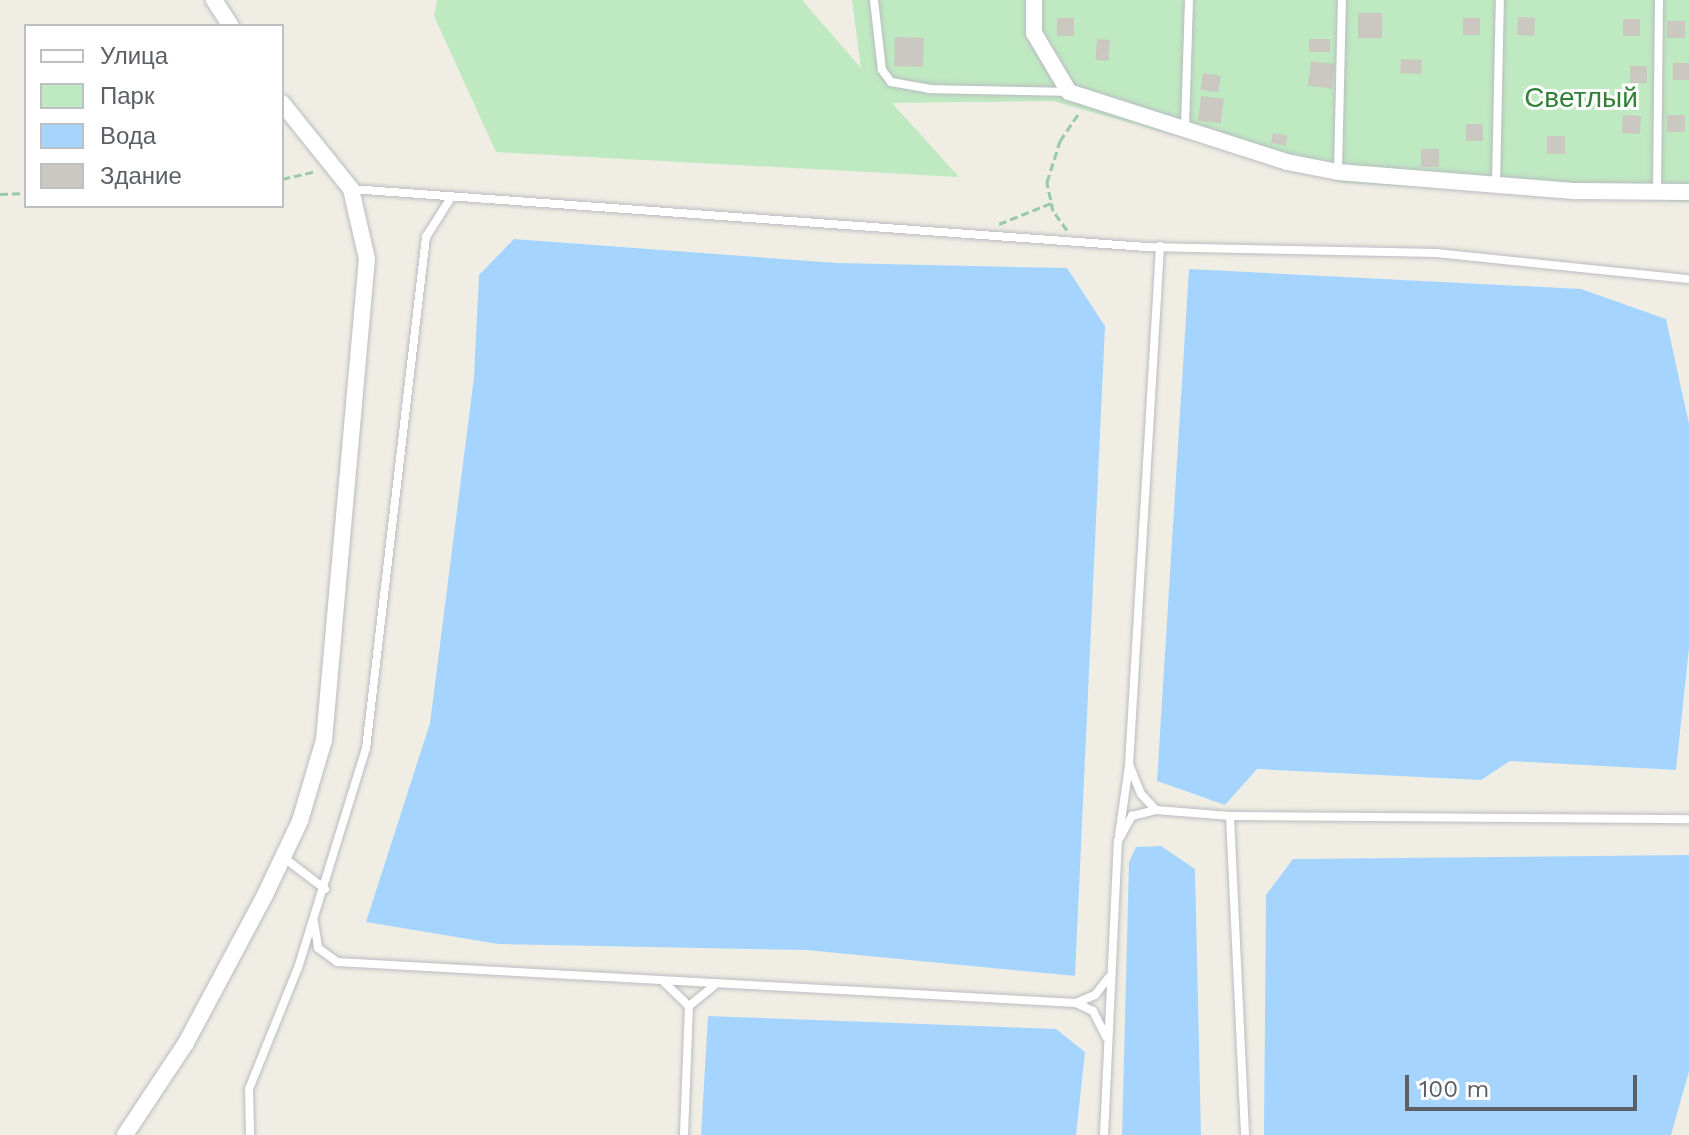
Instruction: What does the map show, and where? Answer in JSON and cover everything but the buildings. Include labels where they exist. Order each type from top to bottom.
[{"type":"street","points":[[214,0],[230,24]]},
{"type":"street","points":[[1034,0],[1034,33],[1047,64],[1069,92],[1338,172],[1496,185],[1689,192]]},
{"type":"street","points":[[125,1135],[186,1043],[283,857],[324,740],[333,679],[367,259],[351,189],[284,106]]},
{"type":"lane","points":[[874,0],[882,70],[891,82],[929,89],[1069,92]]},
{"type":"lane","points":[[1185,127],[1189,0]]},
{"type":"lane","points":[[1338,172],[1342,0]]},
{"type":"lane","points":[[1496,185],[1500,0]]},
{"type":"lane","points":[[1657,192],[1659,0]]},
{"type":"lane","points":[[351,189],[450,199],[1075,242],[1436,253],[1689,279]]},
{"type":"lane","points":[[250,1135],[249,1089],[314,921],[366,749],[426,237],[450,199]]},
{"type":"lane","points":[[1104,1135],[1118,841],[1129,765],[1160,246]]},
{"type":"lane","points":[[1129,765],[1141,794],[1156,810]]},
{"type":"lane","points":[[1118,841],[1132,816],[1156,810],[1230,816],[1689,819]]},
{"type":"lane","points":[[1230,816],[1245,1135]]},
{"type":"lane","points":[[283,857],[325,889]]},
{"type":"lane","points":[[314,921],[318,948],[337,962],[1076,1003],[1093,1011],[1107,1040]]},
{"type":"lane","points":[[1076,1003],[1095,995],[1111,975]]},
{"type":"lane","points":[[662,981],[689,1006]]},
{"type":"lane","points":[[684,1135],[689,1006],[715,985]]},
{"type":"path","points":[[1075,242],[1051,203],[1047,182],[1060,141],[1089,97]]},
{"type":"path","points":[[284,179],[333,168]]},
{"type":"path","points":[[0,194],[24,193]]},
{"type":"path","points":[[974,235],[1051,203]]},
{"type":"green space","name":"Светлый","points":[[437,0],[802,0],[861,68],[852,0],[1689,0],[1689,202],[1343,183],[1053,101],[892,103],[959,177],[496,152],[434,16]]},
{"type":"water","points":[[514,239],[837,263],[1067,268],[1105,326],[1075,976],[806,950],[498,944],[366,922],[430,723],[474,377],[479,275]]},
{"type":"water","points":[[1189,269],[1581,289],[1666,319],[1689,424],[1689,648],[1676,770],[1510,761],[1481,780],[1257,769],[1225,805],[1157,781]]},
{"type":"water","points":[[1161,846],[1195,869],[1201,1135],[1122,1135],[1129,862],[1136,847]]},
{"type":"water","points":[[1689,855],[1689,1071],[1671,1135],[1264,1135],[1266,895],[1293,859]]},
{"type":"water","points":[[708,1016],[1056,1029],[1085,1052],[1076,1135],[701,1135]]}]
